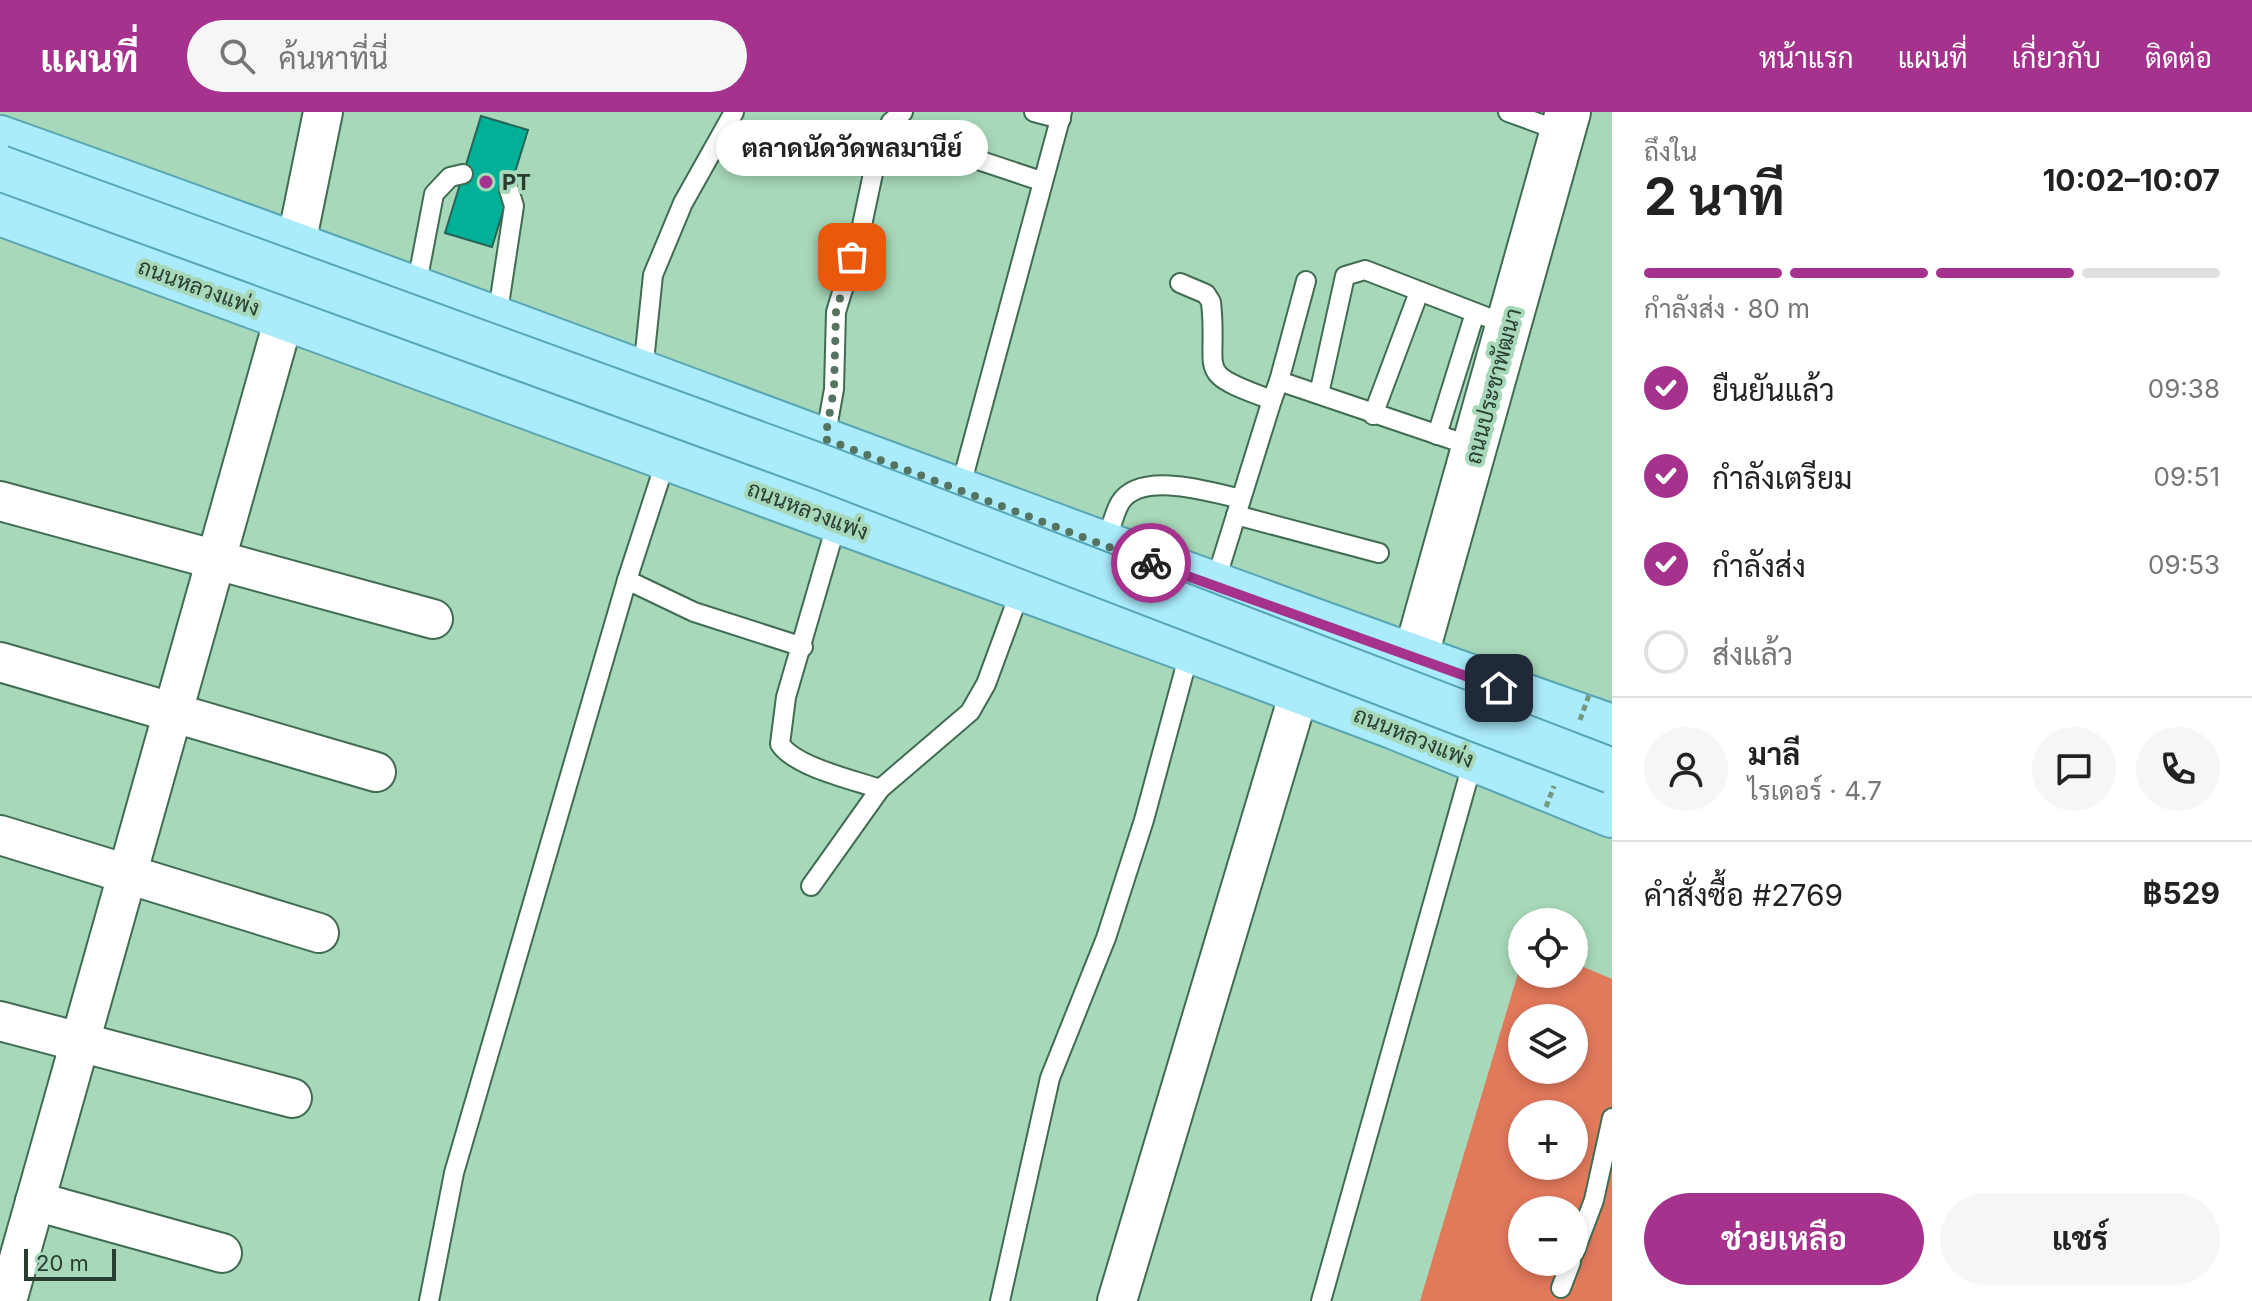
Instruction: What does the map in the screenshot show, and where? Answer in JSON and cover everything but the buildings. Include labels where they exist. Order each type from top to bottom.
[{"type":"main road","points":[[0,138],[643,371],[1214,586],[1612,727]]},
{"type":"main road","points":[[0,168],[824,468],[1612,771]]},
{"type":"main road","points":[[0,190],[791,475],[850,500],[981,574]]},
{"type":"main road","name":"ถนนหลวงแพ่ง","points":[[0,213],[1190,650],[1395,727],[1612,815]]},
{"type":"main road","points":[[1395,727],[1415,658]]},
{"type":"street","points":[[296,244],[323,112]]},
{"type":"street","name":"ถนนประชาพัฒนา","points":[[1415,658],[1457,441],[1492,320],[1566,122]]},
{"type":"street","points":[[7,1301],[284,318]]},
{"type":"street","points":[[0,501],[433,619]]},
{"type":"street","points":[[0,662],[376,772]]},
{"type":"street","points":[[1117,1301],[1299,693]]},
{"type":"street","points":[[0,835],[319,933]]},
{"type":"street","points":[[0,1021],[292,1098]]},
{"type":"street","points":[[35,1201],[222,1253]]},
{"type":"lane","points":[[643,371],[653,275],[683,203],[734,112]]},
{"type":"lane","points":[[825,439],[834,389],[836,312],[861,230],[878,150],[891,122],[903,112]]},
{"type":"lane","points":[[960,489],[1061,115],[1034,112]]},
{"type":"lane","points":[[1508,112],[1566,122]]},
{"type":"lane","points":[[924,142],[1041,181]]},
{"type":"lane","points":[[416,288],[434,194],[450,177],[463,174]]},
{"type":"lane","points":[[497,318],[514,206],[509,190]]},
{"type":"lane","points":[[1319,394],[1345,276],[1365,270],[1492,320]]},
{"type":"lane","points":[[1214,586],[1279,381],[1306,281]]},
{"type":"lane","points":[[1180,283],[1206,294],[1211,302],[1211,361],[1217,376],[1226,383],[1272,400]]},
{"type":"lane","points":[[1373,415],[1419,292]]},
{"type":"lane","points":[[1279,381],[1457,441]]},
{"type":"lane","points":[[429,1301],[454,1173],[627,580],[667,457]]},
{"type":"lane","points":[[1105,546],[1120,502],[1134,491],[1156,486],[1186,487],[1379,553]]},
{"type":"lane","points":[[837,522],[786,697],[780,744],[786,754],[880,789]]},
{"type":"lane","points":[[627,580],[694,612],[803,647]]},
{"type":"lane","points":[[811,886],[880,789],[970,712],[986,684],[1021,589]]},
{"type":"lane","points":[[1000,1301],[1050,1078],[1111,923],[1190,650]]},
{"type":"lane","points":[[1321,1301],[1473,761]]},
{"type":"lane","points":[[1588,1216],[1612,1118]]},
{"type":"lane","points":[[1561,1288],[1566,1276]]},
{"type":"shaded area","points":[[1588,969],[1612,979],[1612,1301],[1420,1301],[1508,1007],[1508,1084],[1588,1084],[1588,1004],[1509,1004],[1514,988],[1588,988]]},
{"type":"way so far","points":[[852,257],[836,312],[834,389],[825,439],[1151,563]]},
{"type":"place","name":"PT","points":[[486,182]]},
{"type":"place","name":"ตลาดนัดวัดพลมานีย์","points":[[852,257]]},
{"type":"route","points":[[1151,563],[1499,688]]}]
